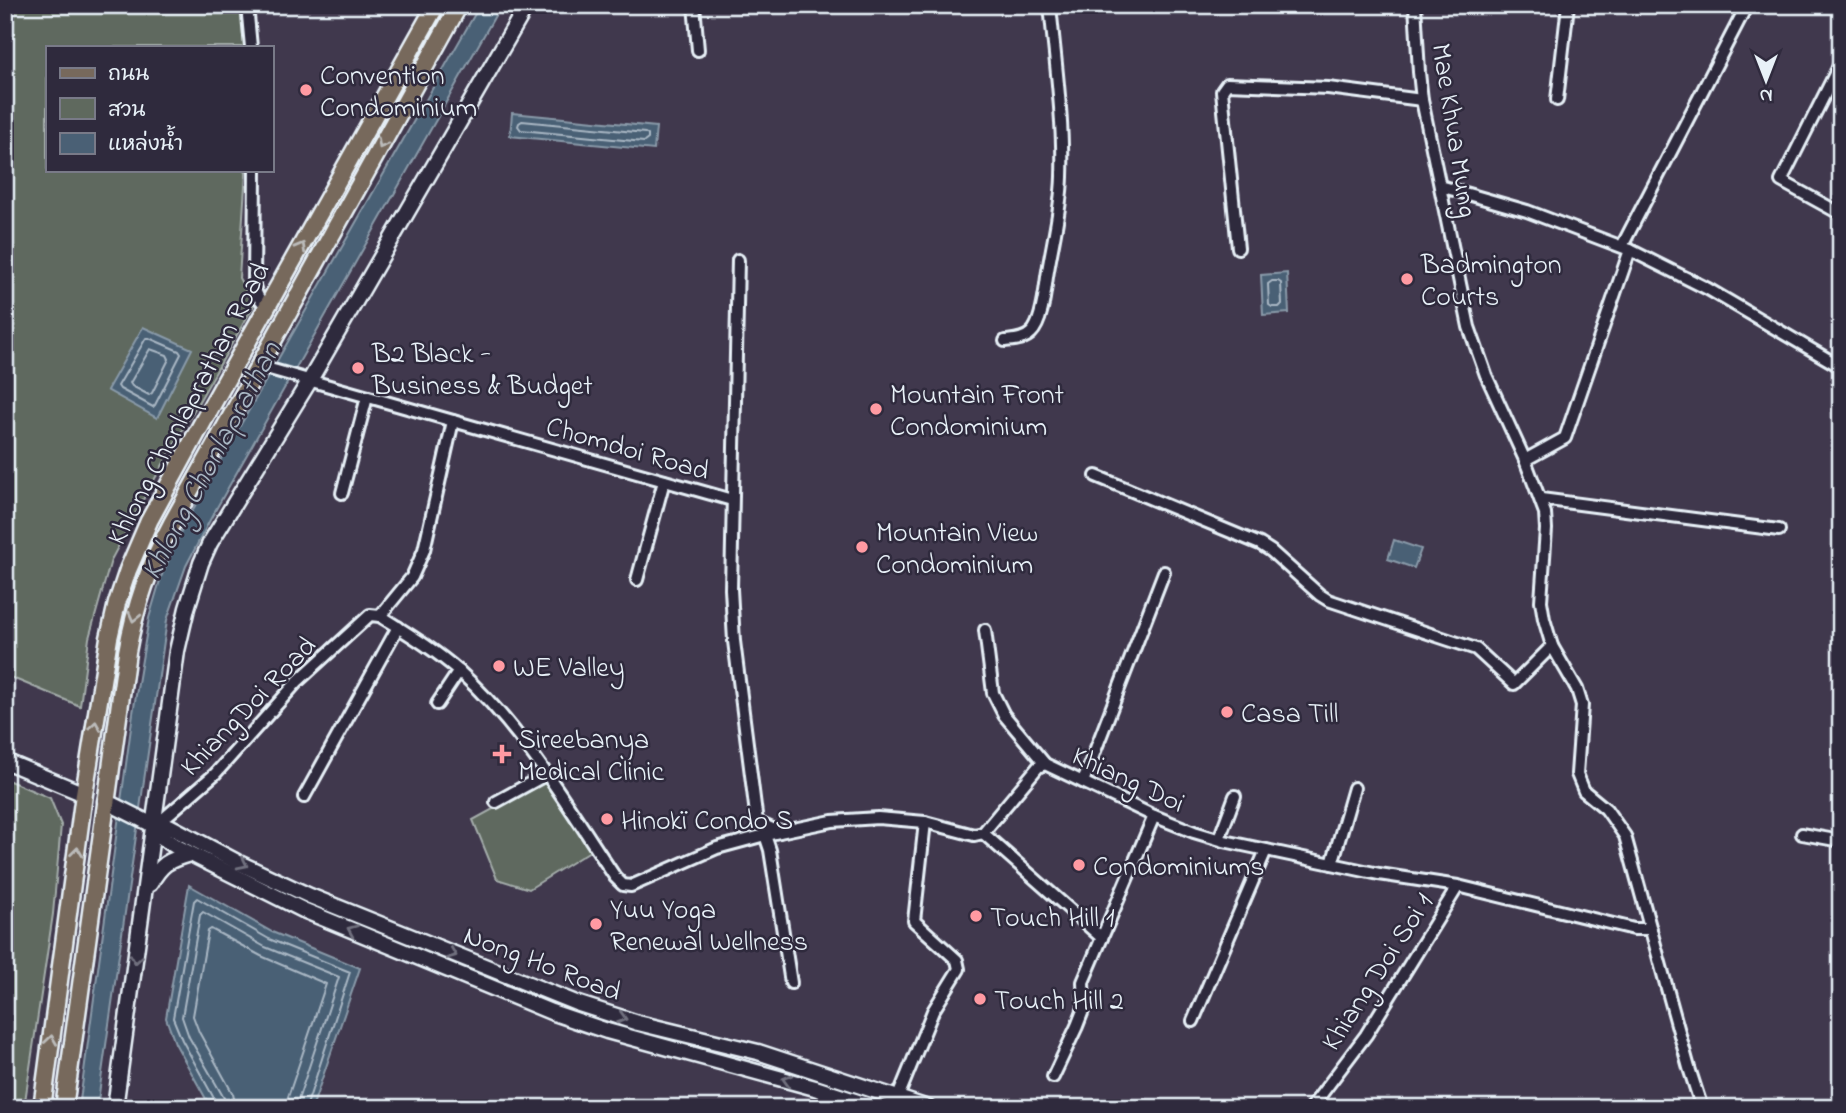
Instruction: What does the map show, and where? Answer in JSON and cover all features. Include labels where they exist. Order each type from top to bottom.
[{"type":"main road","name":"Khlong Chonlaprathan Road","points":[[42,1108],[84,794],[109,638],[128,570],[149,521],[436,5]]},
{"type":"main road","name":"Khlong Chonlaprathan Road","points":[[64,1108],[127,652],[143,585],[156,553],[459,5]]},
{"type":"main road","points":[[267,306],[286,317]]},
{"type":"main road","points":[[84,794],[105,801]]},
{"type":"street","points":[[247,5],[251,46]]},
{"type":"street","points":[[115,1108],[177,651],[201,563],[230,509],[310,380],[527,5]]},
{"type":"street","points":[[694,5],[698,50]]},
{"type":"street","points":[[1005,341],[1025,337],[1032,333],[1036,326],[1054,243],[1062,178],[1062,148],[1051,5]]},
{"type":"street","name":"Mae Khua Mung","points":[[1415,5],[1422,100],[1469,327],[1486,375],[1525,460],[1545,513],[1541,600],[1552,646],[1577,689],[1582,705],[1577,774],[1584,791],[1606,809],[1625,836],[1702,1108]]},
{"type":"street","points":[[1557,100],[1568,5]]},
{"type":"street","points":[[1525,460],[1565,438],[1626,248],[1747,5]]},
{"type":"street","points":[[1841,62],[1781,181],[1841,214]]},
{"type":"street","points":[[1238,248],[1222,91],[1227,84],[1328,88],[1422,100]]},
{"type":"street","points":[[255,172],[254,285],[256,295],[267,306]]},
{"type":"street","points":[[1440,186],[1527,211],[1626,248],[1708,289],[1841,367]]},
{"type":"street","points":[[738,260],[731,589],[734,641],[757,822],[780,833]]},
{"type":"street","name":"Chomdoi Road","points":[[259,366],[732,500]]},
{"type":"street","points":[[342,493],[367,397]]},
{"type":"street","points":[[453,421],[424,550],[412,577],[380,616],[459,671],[502,715],[523,739],[623,885],[631,886],[717,848],[832,821],[878,818],[925,822],[974,835],[983,833],[1102,938]]},
{"type":"street","points":[[1096,476],[1260,544],[1328,600],[1476,649],[1514,684],[1552,646]]},
{"type":"street","points":[[638,580],[664,481]]},
{"type":"street","points":[[1541,499],[1779,530]]},
{"type":"street","points":[[1083,782],[1164,572]]},
{"type":"street","name":"KhiangDoi Road","points":[[155,825],[215,774],[298,681],[370,615],[380,616]]},
{"type":"street","points":[[304,797],[398,627]]},
{"type":"street","points":[[985,630],[993,693],[1004,715],[1045,764]]},
{"type":"street","points":[[437,704],[459,671]]},
{"type":"street","points":[[5,761],[84,794]]},
{"type":"street","name":"Khiang Doi","points":[[983,833],[1038,766],[1045,764],[1154,816],[1219,839],[1379,874],[1458,886],[1634,929],[1651,929]]},
{"type":"street","points":[[496,802],[547,774]]},
{"type":"street","points":[[1332,864],[1354,788]]},
{"type":"street","points":[[1219,839],[1235,796]]},
{"type":"street","name":"Nong Ho Road","points":[[105,801],[155,825],[169,826],[310,896],[558,996],[638,1023],[758,1052],[892,1099],[928,1108]]},
{"type":"street","points":[[1053,1077],[1084,1007],[1083,982],[1154,816]]},
{"type":"street","points":[[877,1108],[892,1099],[933,1012],[959,969],[957,960],[914,921],[925,822]]},
{"type":"street","name":"Nong Ho Road","points":[[155,825],[163,838],[190,854],[303,909],[551,1012],[607,1031],[729,1063],[877,1108]]},
{"type":"street","points":[[1802,834],[1841,841]]},
{"type":"street","points":[[765,835],[770,850],[791,983]]},
{"type":"street","points":[[1193,1021],[1266,850]]},
{"type":"street","points":[[145,891],[166,862],[190,854]]},
{"type":"street","points":[[1311,1108],[1366,1035],[1458,886]]},
{"type":"street","points":[[551,1012],[558,996]]},
{"type":"green space","points":[[5,5],[242,5],[246,46],[46,46],[46,172],[246,172],[239,278],[254,305],[111,560],[89,638],[80,706],[5,675]]},
{"type":"green space","points":[[5,779],[50,798],[61,825],[53,914],[24,1108],[5,1108]]},
{"type":"green space","points":[[544,781],[590,851],[529,889],[497,879],[473,820]]},
{"type":"water","points":[[480,5],[501,5],[186,566],[167,620],[97,1108],[79,1108],[133,713],[149,618],[161,577],[181,531],[225,452]]},
{"type":"water","points":[[512,113],[656,127],[654,150],[510,136]]},
{"type":"water","points":[[1287,273],[1289,313],[1263,315],[1261,275]]},
{"type":"water","points":[[143,327],[192,349],[157,418],[107,390]]},
{"type":"water","points":[[1394,540],[1421,549],[1414,568],[1388,559]]},
{"type":"water","points":[[189,885],[272,932],[360,968],[312,1108],[211,1108],[175,1043],[166,1018]]},
{"type":"place","name":"Convention Condominium","points":[[306,90]]},
{"type":"place","name":"Badmington Courts","points":[[1407,279]]},
{"type":"place","name":"B2 Black - Business & Budget","points":[[358,368]]},
{"type":"place","name":"Mountain Front Condominium","points":[[876,409]]},
{"type":"place","name":"Mountain View Condominium","points":[[862,547]]},
{"type":"place","name":"WE Valley","points":[[499,666]]},
{"type":"place","name":"Casa Till","points":[[1227,712]]},
{"type":"place","name":"Sireebanya Medical Clinic","points":[[502,754]]},
{"type":"place","name":"Hinokï Condo S","points":[[607,819]]},
{"type":"place","name":"Condominiums","points":[[1079,865]]},
{"type":"place","name":"Touch Hill 1","points":[[976,916]]},
{"type":"place","name":"Yuu Yoga Renewal Wellness","points":[[596,924]]},
{"type":"place","name":"Touch Hill 2","points":[[980,999]]},
{"type":"water label","name":"Khlong Chonlaprathan","points":[[210,460]]}]
